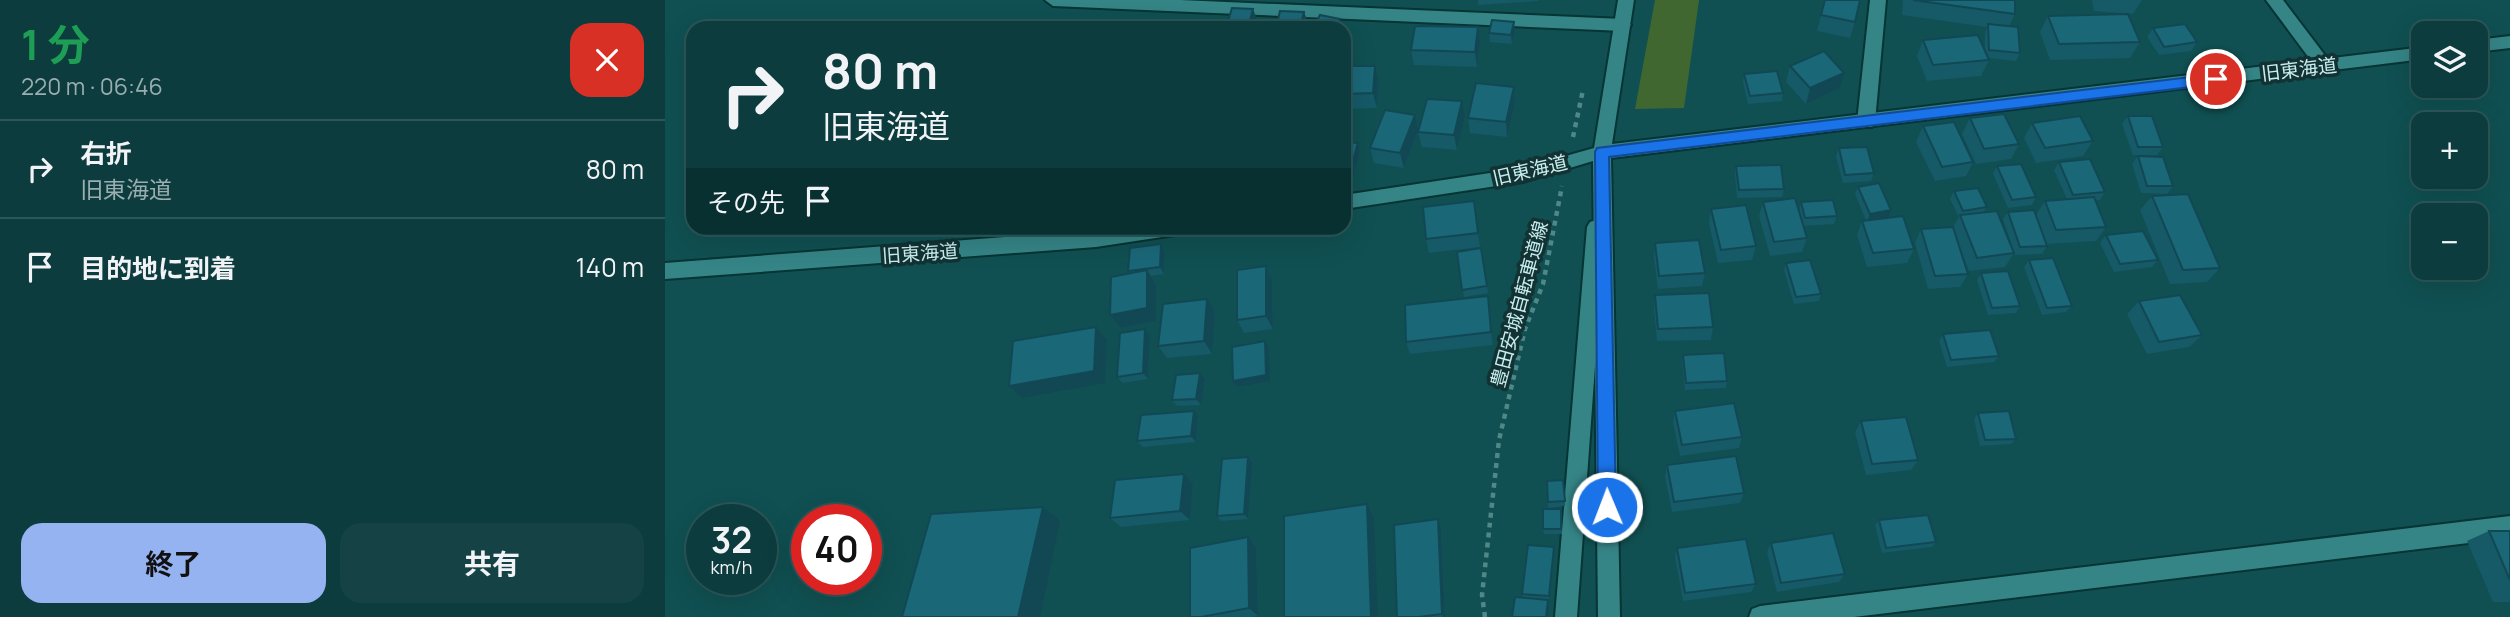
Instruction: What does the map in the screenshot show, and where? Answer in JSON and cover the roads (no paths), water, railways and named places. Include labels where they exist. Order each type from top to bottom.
[{"type":"street","points":[[1053,0],[1379,7],[1623,25]]},
{"type":"street","points":[[1566,617],[1602,152],[1626,0]]},
{"type":"street","points":[[1866,122],[1878,0]]},
{"type":"street","points":[[2274,0],[2324,66]]},
{"type":"street","points":[[2488,45],[2510,42]]},
{"type":"street","name":"旧東海道","points":[[1351,201],[1523,175],[1602,152],[2411,55]]},
{"type":"street","points":[[1602,152],[1608,617]]},
{"type":"street","name":"旧東海道","points":[[665,271],[1124,235]]},
{"type":"street","points":[[1760,617],[2510,527]]}]
